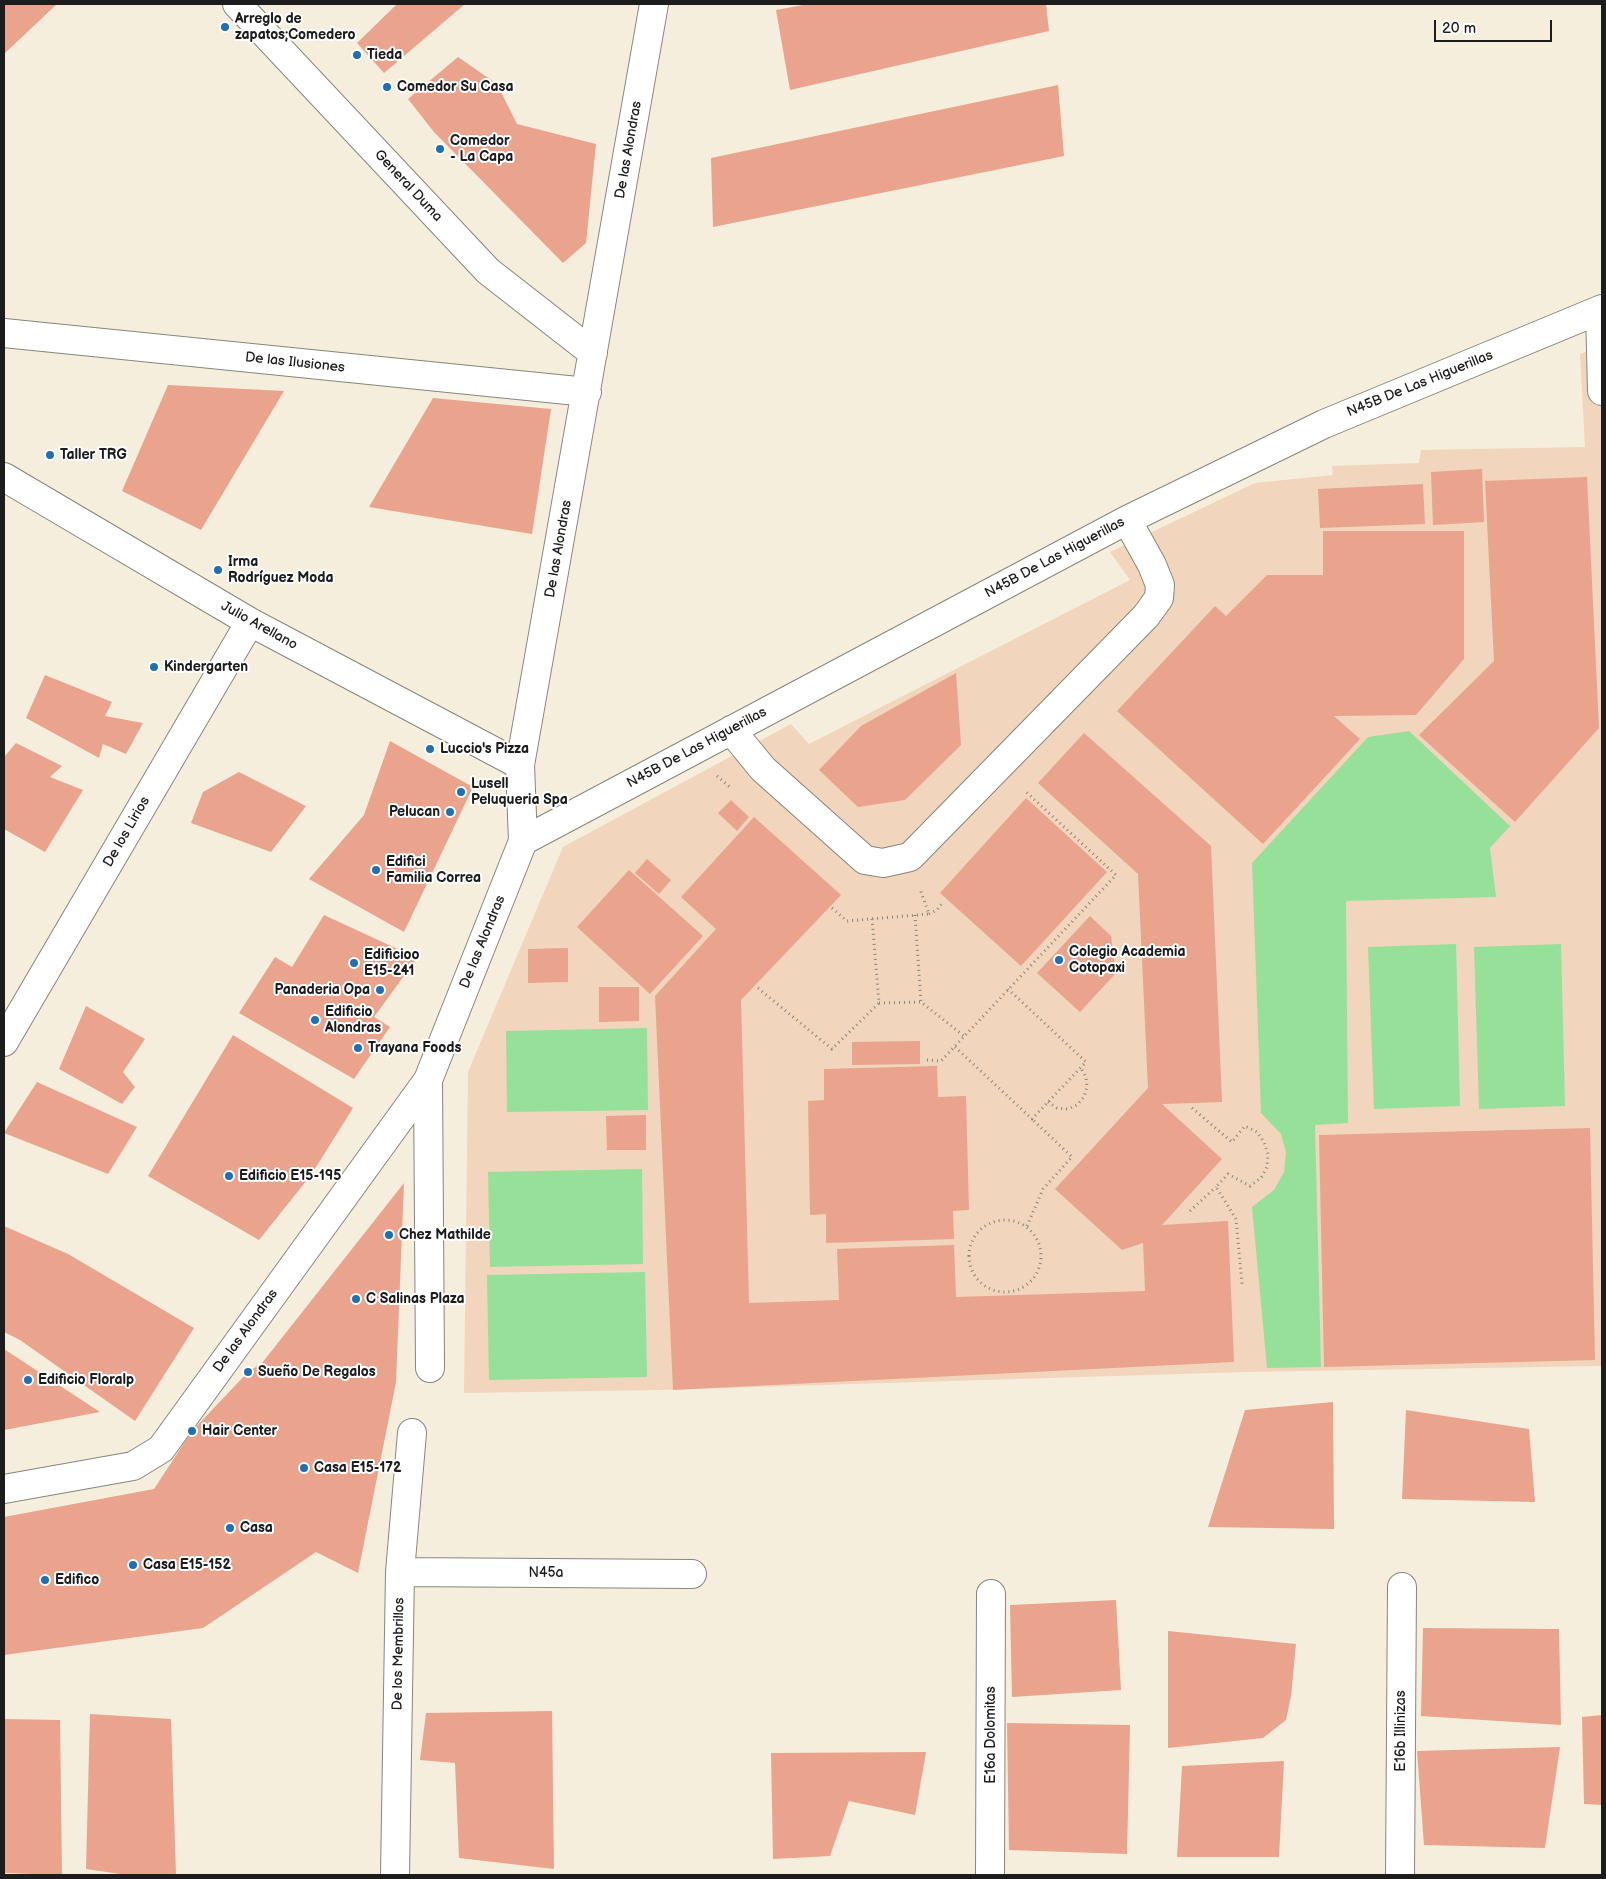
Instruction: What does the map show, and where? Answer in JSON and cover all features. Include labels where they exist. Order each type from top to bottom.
[{"type":"street","name":"General Duma","points":[[237,4],[488,271],[593,353]]},
{"type":"street","name":"De las Alondras","points":[[4,1489],[133,1466],[161,1449],[428,1080],[523,841],[520,764],[654,4]]},
{"type":"street","points":[[1601,309],[1602,391]]},
{"type":"street","name":"N45B De Las Higuerillas","points":[[523,841],[1127,520],[1324,424],[1601,309]]},
{"type":"street","name":"De las Ilusiones","points":[[4,334],[587,392]]},
{"type":"street","name":"Julio Arellano","points":[[4,477],[250,622],[520,764]]},
{"type":"street","points":[[731,730],[762,769],[865,860],[883,863],[910,857],[1146,616],[1159,598],[1160,585],[1152,564],[1127,520]]},
{"type":"street","name":"De los Lirios","points":[[4,1042],[250,622]]},
{"type":"street","name":"De las Alondras","points":[[428,1080],[430,1368]]},
{"type":"street","name":"De los Membrillos","points":[[394,1875],[400,1572],[412,1433]]},
{"type":"street","name":"N45a","points":[[400,1572],[692,1574]]},
{"type":"street","name":"E16b Illinizas","points":[[1400,1875],[1402,1587]]},
{"type":"street","name":"E16a Dolomitas","points":[[990,1875],[991,1594]]},
{"type":"path","points":[[927,1060],[941,1061],[1116,875],[1000,767]]},
{"type":"path","points":[[929,914],[937,910],[943,902]]},
{"type":"path","points":[[914,915],[921,1002]]},
{"type":"path","points":[[872,918],[878,1003]]},
{"type":"path","points":[[758,988],[832,1049],[878,1003],[921,1002],[964,1036]]},
{"type":"path","points":[[1008,989],[1086,1062],[1032,1119]]},
{"type":"path","points":[[954,1046],[1072,1157],[1043,1189],[1027,1226]]},
{"type":"path","points":[[1048,1102],[1057,1108],[1068,1108],[1077,1105],[1084,1097],[1087,1087],[1086,1076],[1080,1068]]},
{"type":"path","points":[[1190,1211],[1228,1174],[1250,1186],[1264,1172],[1268,1154],[1264,1142],[1257,1132],[1245,1126],[1232,1142],[1192,1108]]},
{"type":"path","points":[[1216,1187],[1236,1219],[1242,1284]]},
{"type":"path","points":[[1006,1219],[1027,1226],[1041,1244],[1041,1268],[1027,1286],[1005,1293],[984,1286],[970,1267],[970,1245],[983,1226],[1006,1219]]},
{"type":"shaded area","name":"Colegio Academia Cotopaxi","points":[[1602,347],[1602,1366],[1244,1372],[659,1390],[464,1393],[468,1072],[563,847],[791,724],[809,744],[1130,580],[1110,552],[1255,483],[1333,475],[1332,466],[1419,463],[1421,450],[1585,447],[1580,354]]},
{"type":"green space","points":[[1409,731],[1510,826],[1490,848],[1496,897],[1346,901],[1348,1123],[1315,1125],[1321,1367],[1267,1368],[1252,1207],[1274,1190],[1284,1172],[1286,1152],[1281,1134],[1261,1113],[1252,863],[1368,737]]},
{"type":"green space","points":[[1456,944],[1460,1106],[1374,1109],[1368,947]]},
{"type":"green space","points":[[1561,944],[1565,1106],[1479,1109],[1474,947]]},
{"type":"green space","points":[[647,1028],[648,1110],[507,1112],[506,1031]]},
{"type":"green space","points":[[642,1169],[643,1264],[490,1267],[488,1172]]},
{"type":"green space","points":[[645,1272],[647,1377],[489,1380],[487,1275]]},
{"type":"building","points":[[4,4],[57,4],[4,54]]},
{"type":"building","points":[[397,4],[465,4],[384,73],[357,43]]},
{"type":"building","points":[[808,4],[1046,4],[1049,31],[790,90],[776,10]]},
{"type":"building","points":[[458,57],[497,84],[517,124],[596,144],[586,243],[563,263],[434,132],[408,99]]},
{"type":"building","points":[[1058,85],[1064,156],[713,227],[711,158]]},
{"type":"building","points":[[168,385],[284,391],[201,530],[122,491]]},
{"type":"building","points":[[433,398],[551,409],[532,534],[369,507]]},
{"type":"building","points":[[1482,469],[1484,522],[1433,525],[1431,472]]},
{"type":"building","points":[[1587,477],[1599,728],[1515,822],[1419,735],[1494,661],[1485,481]]},
{"type":"building","points":[[1423,484],[1425,524],[1320,528],[1318,489]]},
{"type":"building","points":[[1323,531],[1464,531],[1464,659],[1416,715],[1334,716],[1360,739],[1263,844],[1117,711],[1215,606],[1226,616],[1267,575],[1323,575]]},
{"type":"building","points":[[956,673],[961,745],[905,800],[858,807],[819,770],[861,726]]},
{"type":"building","points":[[45,675],[112,702],[105,716],[143,723],[126,754],[103,744],[99,758],[26,718]]},
{"type":"building","points":[[1084,733],[1211,846],[1222,1102],[1162,1104],[1222,1159],[1162,1225],[1228,1221],[1234,1362],[673,1390],[655,996],[716,929],[681,897],[754,817],[841,895],[741,1000],[749,1303],[839,1300],[837,1249],[954,1245],[956,1297],[1145,1291],[1143,1243],[1122,1250],[1055,1189],[1148,1088],[1138,874],[1038,783]]},
{"type":"building","points":[[390,741],[473,787],[404,932],[309,879],[364,815]]},
{"type":"building","points":[[16,743],[62,766],[50,777],[83,790],[45,852],[4,829],[4,757]]},
{"type":"building","points":[[239,772],[306,806],[271,852],[191,823],[203,792]]},
{"type":"building","points":[[1026,798],[1107,872],[1021,966],[940,893]]},
{"type":"building","points":[[731,800],[749,817],[737,831],[718,813]]},
{"type":"building","points":[[647,859],[671,880],[659,894],[635,873]]},
{"type":"building","points":[[629,870],[703,936],[650,994],[577,927]]},
{"type":"building","points":[[324,915],[417,958],[374,1017],[390,1027],[354,1079],[239,1013],[275,957],[292,967]]},
{"type":"building","points":[[1090,916],[1111,936],[1116,973],[1080,1012],[1037,973]]},
{"type":"building","points":[[568,948],[568,982],[528,983],[528,949]]},
{"type":"building","points":[[599,987],[639,987],[639,1021],[599,1022]]},
{"type":"building","points":[[86,1006],[145,1039],[123,1072],[135,1087],[122,1104],[59,1069]]},
{"type":"building","points":[[233,1035],[353,1108],[311,1175],[259,1240],[148,1176]]},
{"type":"building","points":[[920,1041],[920,1064],[852,1065],[852,1042]]},
{"type":"building","points":[[937,1066],[938,1097],[966,1096],[969,1210],[953,1211],[954,1239],[826,1243],[826,1214],[810,1215],[808,1101],[824,1100],[824,1069]]},
{"type":"building","points":[[37,1082],[137,1127],[108,1174],[4,1133]]},
{"type":"building","points":[[646,1115],[646,1150],[607,1150],[606,1116]]},
{"type":"building","points":[[1590,1128],[1595,1360],[1324,1367],[1319,1135]]},
{"type":"building","points":[[404,1183],[396,1382],[358,1573],[316,1552],[203,1628],[4,1655],[4,1517],[154,1489],[192,1431],[248,1372],[262,1363]]},
{"type":"building","points":[[4,1226],[68,1254],[194,1328],[135,1421],[20,1340],[4,1332]]},
{"type":"building","name":"Edificio Floralp","points":[[4,1349],[100,1412],[4,1430]]},
{"type":"building","points":[[1333,1402],[1334,1529],[1208,1527],[1245,1410]]},
{"type":"building","points":[[1406,1410],[1529,1429],[1535,1502],[1402,1499]]},
{"type":"building","points":[[1116,1600],[1121,1690],[1012,1697],[1010,1605]]},
{"type":"building","points":[[1423,1628],[1559,1629],[1561,1725],[1421,1716]]},
{"type":"building","points":[[1168,1631],[1296,1644],[1291,1696],[1286,1720],[1263,1738],[1168,1748]]},
{"type":"building","points":[[552,1711],[554,1869],[459,1858],[455,1763],[420,1760],[426,1713]]},
{"type":"building","points":[[90,1714],[171,1719],[176,1875],[127,1875],[86,1869]]},
{"type":"building","points":[[1602,1715],[1602,1805],[1584,1804],[1582,1717]]},
{"type":"building","points":[[4,1719],[60,1720],[62,1875],[4,1873]]},
{"type":"building","points":[[1007,1723],[1130,1725],[1127,1854],[1009,1850]]},
{"type":"building","points":[[1560,1747],[1545,1848],[1424,1845],[1417,1751]]},
{"type":"building","points":[[926,1752],[915,1815],[849,1801],[830,1856],[773,1859],[771,1753]]},
{"type":"building","points":[[1284,1761],[1279,1857],[1177,1857],[1182,1766]]},
{"type":"place","name":"Arreglo de zapatos;Comedero","points":[[225,27]]},
{"type":"place","name":"Tieda","points":[[357,55]]},
{"type":"place","name":"Comedor Su Casa","points":[[387,87]]},
{"type":"place","name":"Comedor - La Capa","points":[[440,149]]},
{"type":"place","name":"Taller TRG","points":[[50,455]]},
{"type":"place","name":"Irma Rodríguez Moda","points":[[218,570]]},
{"type":"place","name":"Kindergarten","points":[[154,667]]},
{"type":"place","name":"Luccio's Pizza","points":[[430,749]]},
{"type":"place","name":"Lusell Peluqueria Spa","points":[[461,792]]},
{"type":"place","name":"Pelucan","points":[[450,812]]},
{"type":"place","name":"Edifici Familia Correa","points":[[376,870]]},
{"type":"place","name":"Colegio Academia Cotopaxi","points":[[1059,960]]},
{"type":"place","name":"Edificioo E15-241","points":[[354,963]]},
{"type":"place","name":"Panaderia Opa","points":[[380,990]]},
{"type":"place","name":"Edificio Alondras","points":[[315,1020]]},
{"type":"place","name":"Trayana Foods","points":[[358,1048]]},
{"type":"place","name":"Edificio E15-195","points":[[229,1176]]},
{"type":"place","name":"Chez Mathilde","points":[[389,1235]]},
{"type":"place","name":"C Salinas Plaza","points":[[356,1299]]},
{"type":"place","name":"Sueño De Regalos","points":[[248,1372]]},
{"type":"place","name":"Edificio Floralp","points":[[28,1380]]},
{"type":"place","name":"Hair Center","points":[[192,1431]]},
{"type":"place","name":"Casa E15-172","points":[[304,1468]]},
{"type":"place","name":"Casa","points":[[230,1528]]},
{"type":"place","name":"Casa E15-152","points":[[133,1565]]},
{"type":"place","name":"Edifico","points":[[45,1580]]}]
